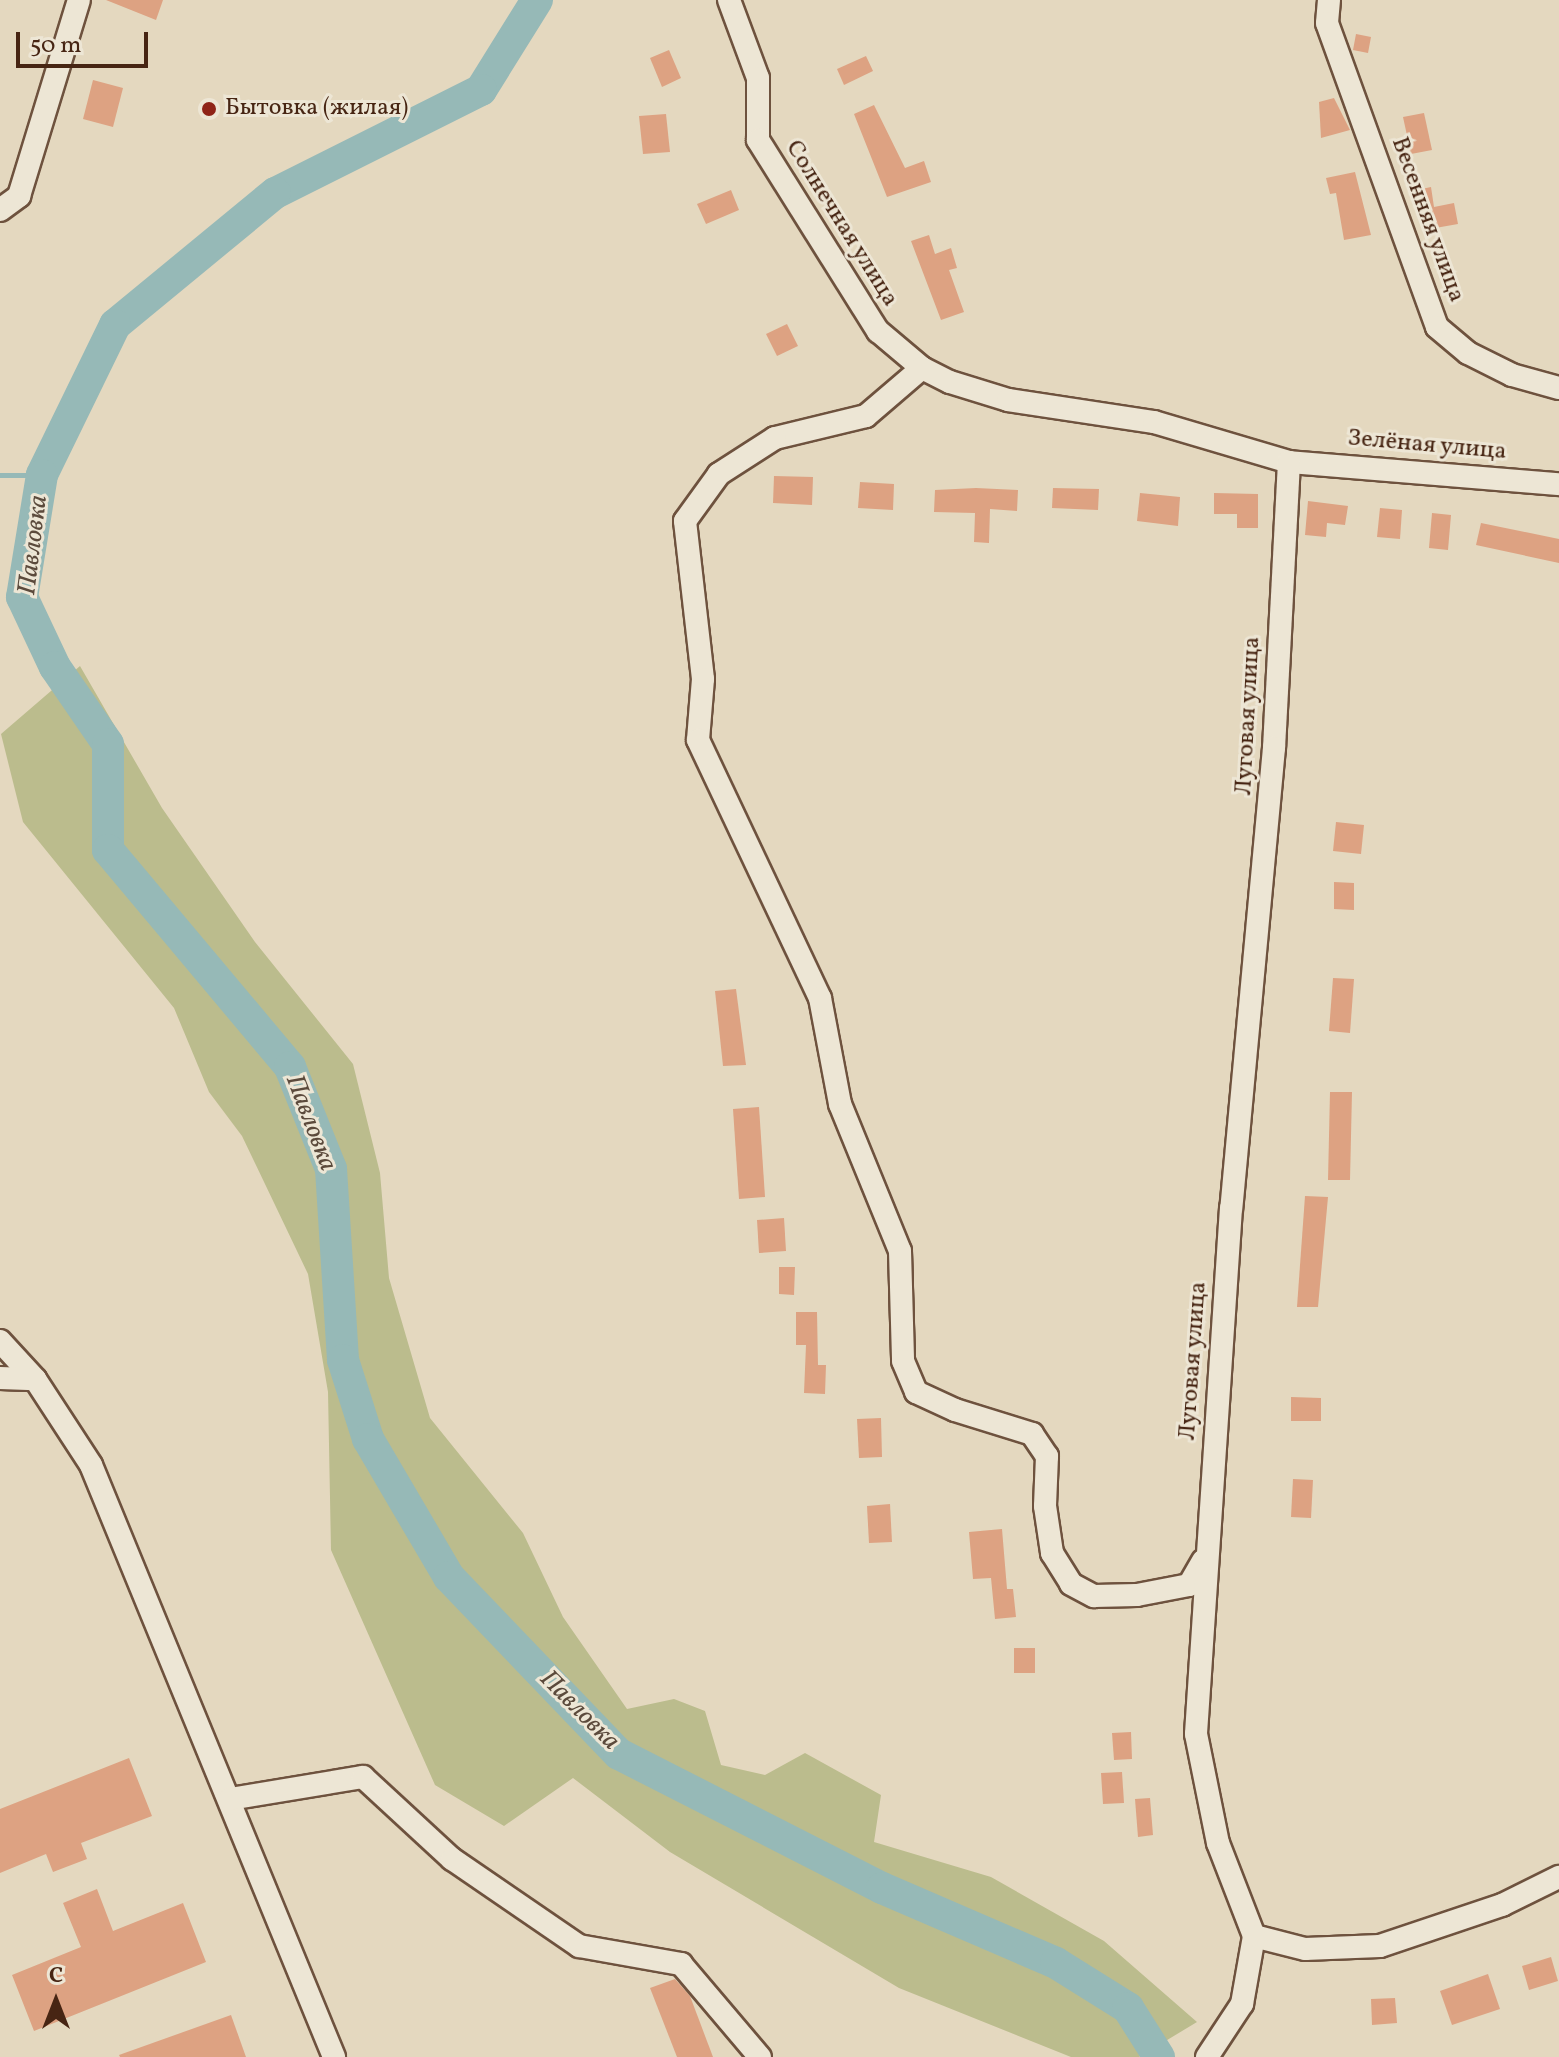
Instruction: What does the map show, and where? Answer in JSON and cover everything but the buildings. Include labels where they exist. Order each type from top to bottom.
[{"type":"street","points":[[0,210],[19,196],[79,0]]},
{"type":"street","name":"Солнечная улица","points":[[729,0],[758,78],[758,140],[878,331],[922,368],[950,382],[1008,400],[1154,422],[1289,462]]},
{"type":"street","name":"Весенняя улица","points":[[1329,0],[1327,23],[1437,327],[1468,353],[1512,375],[1559,388]]},
{"type":"street","points":[[922,368],[866,416],[775,438],[719,474],[685,521],[703,679],[698,740],[820,998],[840,1104],[900,1251],[903,1361],[916,1392],[955,1410],[1032,1434],[1047,1456],[1045,1506],[1052,1553],[1071,1584],[1094,1596],[1189,1585],[1206,1556]]},
{"type":"street","name":"Зелёная улица","points":[[1289,462],[1559,484]]},
{"type":"street","name":"Луговая улица","points":[[1254,1936],[1218,1843],[1196,1734],[1231,1208],[1264,889],[1289,462]]},
{"type":"street","points":[[0,1341],[35,1379],[91,1465],[334,2057]]},
{"type":"street","points":[[0,1378],[35,1379]]},
{"type":"street","points":[[230,1799],[363,1777],[452,1859],[579,1946],[681,1964],[760,2057]]},
{"type":"street","points":[[1208,2056],[1242,2004],[1254,1936],[1305,1949],[1380,1946],[1502,1905],[1559,1877]]},
{"type":"green space","points":[[80,666],[162,808],[255,942],[353,1064],[380,1173],[389,1278],[430,1418],[523,1533],[563,1617],[627,1709],[674,1699],[705,1711],[721,1765],[765,1775],[805,1753],[881,1795],[874,1842],[991,1877],[1104,1941],[1197,2022],[1139,2057],[1071,2057],[899,1988],[670,1852],[573,1778],[504,1826],[435,1785],[331,1550],[328,1392],[308,1274],[242,1136],[209,1092],[174,1008],[23,822],[1,734]]},
{"type":"waterway","name":"Павловка","points":[[537,0],[481,90],[275,193],[115,325],[42,475],[22,597],[55,667],[108,744],[108,850],[290,1067],[331,1169],[343,1360],[368,1439],[449,1577],[619,1754],[882,1888],[1056,1963],[1128,2008],[1159,2057]]},
{"type":"waterway","points":[[0,475],[42,475]]},
{"type":"place","name":"Бытовка (жилая)","points":[[209,109]]}]
